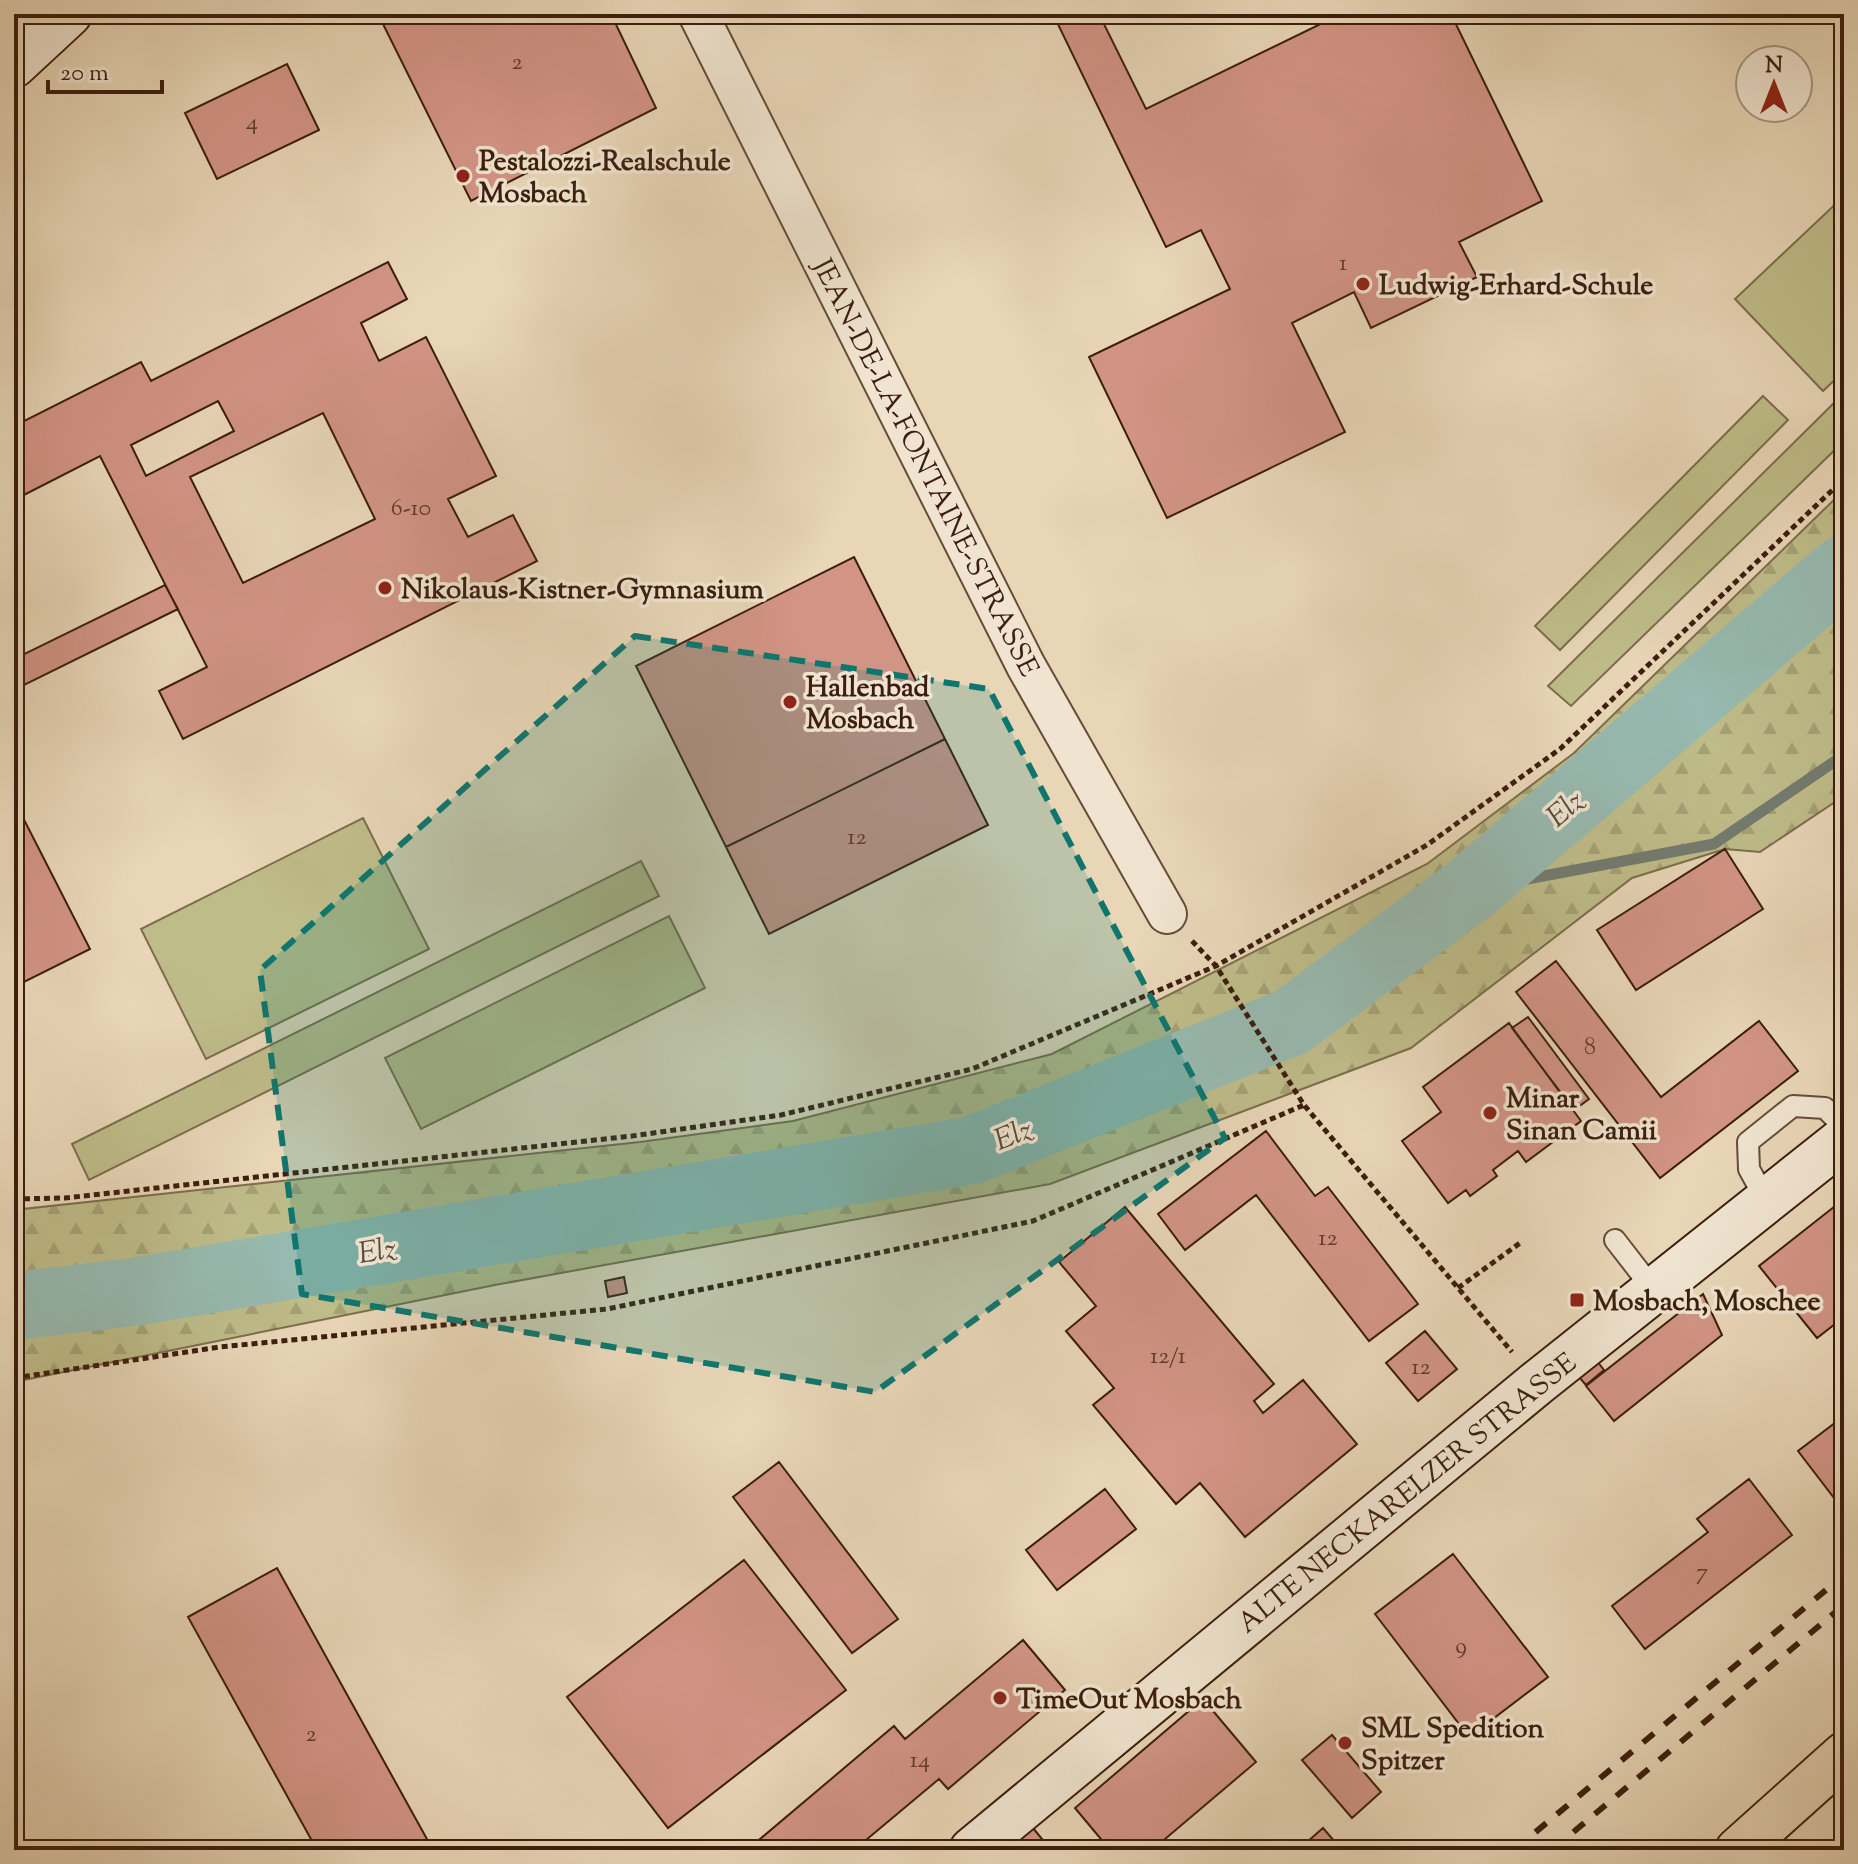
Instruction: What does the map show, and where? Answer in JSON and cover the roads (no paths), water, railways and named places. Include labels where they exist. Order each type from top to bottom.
[{"type":"main road","points":[[1738,1850],[1844,1755]]},
{"type":"street","points":[[14,65],[69,14]]},
{"type":"street","name":"JEAN-DE-LA-FONTAINE-STRASSE","points":[[698,14],[1026,666],[1167,914]]},
{"type":"street","name":"ALTE NECKARELZER STRASSE","points":[[972,1850],[1653,1289],[1844,1139]]},
{"type":"lane","points":[[1766,1200],[1749,1169],[1748,1142],[1793,1106],[1825,1108],[1844,1127]]},
{"type":"lane","points":[[1615,1240],[1653,1289]]},
{"type":"waterway","name":"Elz","points":[[14,1306],[133,1292],[973,1150],[1291,1022],[1469,890],[1844,569]]},
{"type":"waterway","points":[[1469,890],[1714,844],[1844,755]]},
{"type":"railway","points":[[1514,1850],[1844,1575]]},
{"type":"railway","points":[[1552,1850],[1844,1605]]},
{"type":"place","name":"Pestalozzi-Realschule Mosbach","points":[[463,176]]},
{"type":"place","name":"Ludwig-Erhard-Schule","points":[[1363,284]]},
{"type":"place","name":"Nikolaus-Kistner-Gymnasium","points":[[385,588]]},
{"type":"place","name":"Hallenbad Mosbach","points":[[790,702]]},
{"type":"place","name":"Minar Sinan Camii","points":[[1490,1113]]},
{"type":"place","name":"Mosbach, Moschee","points":[[1577,1300]]},
{"type":"place","name":"TimeOut Mosbach","points":[[1000,1698]]},
{"type":"place","name":"SML Spedition Spitzer","points":[[1345,1743]]}]
